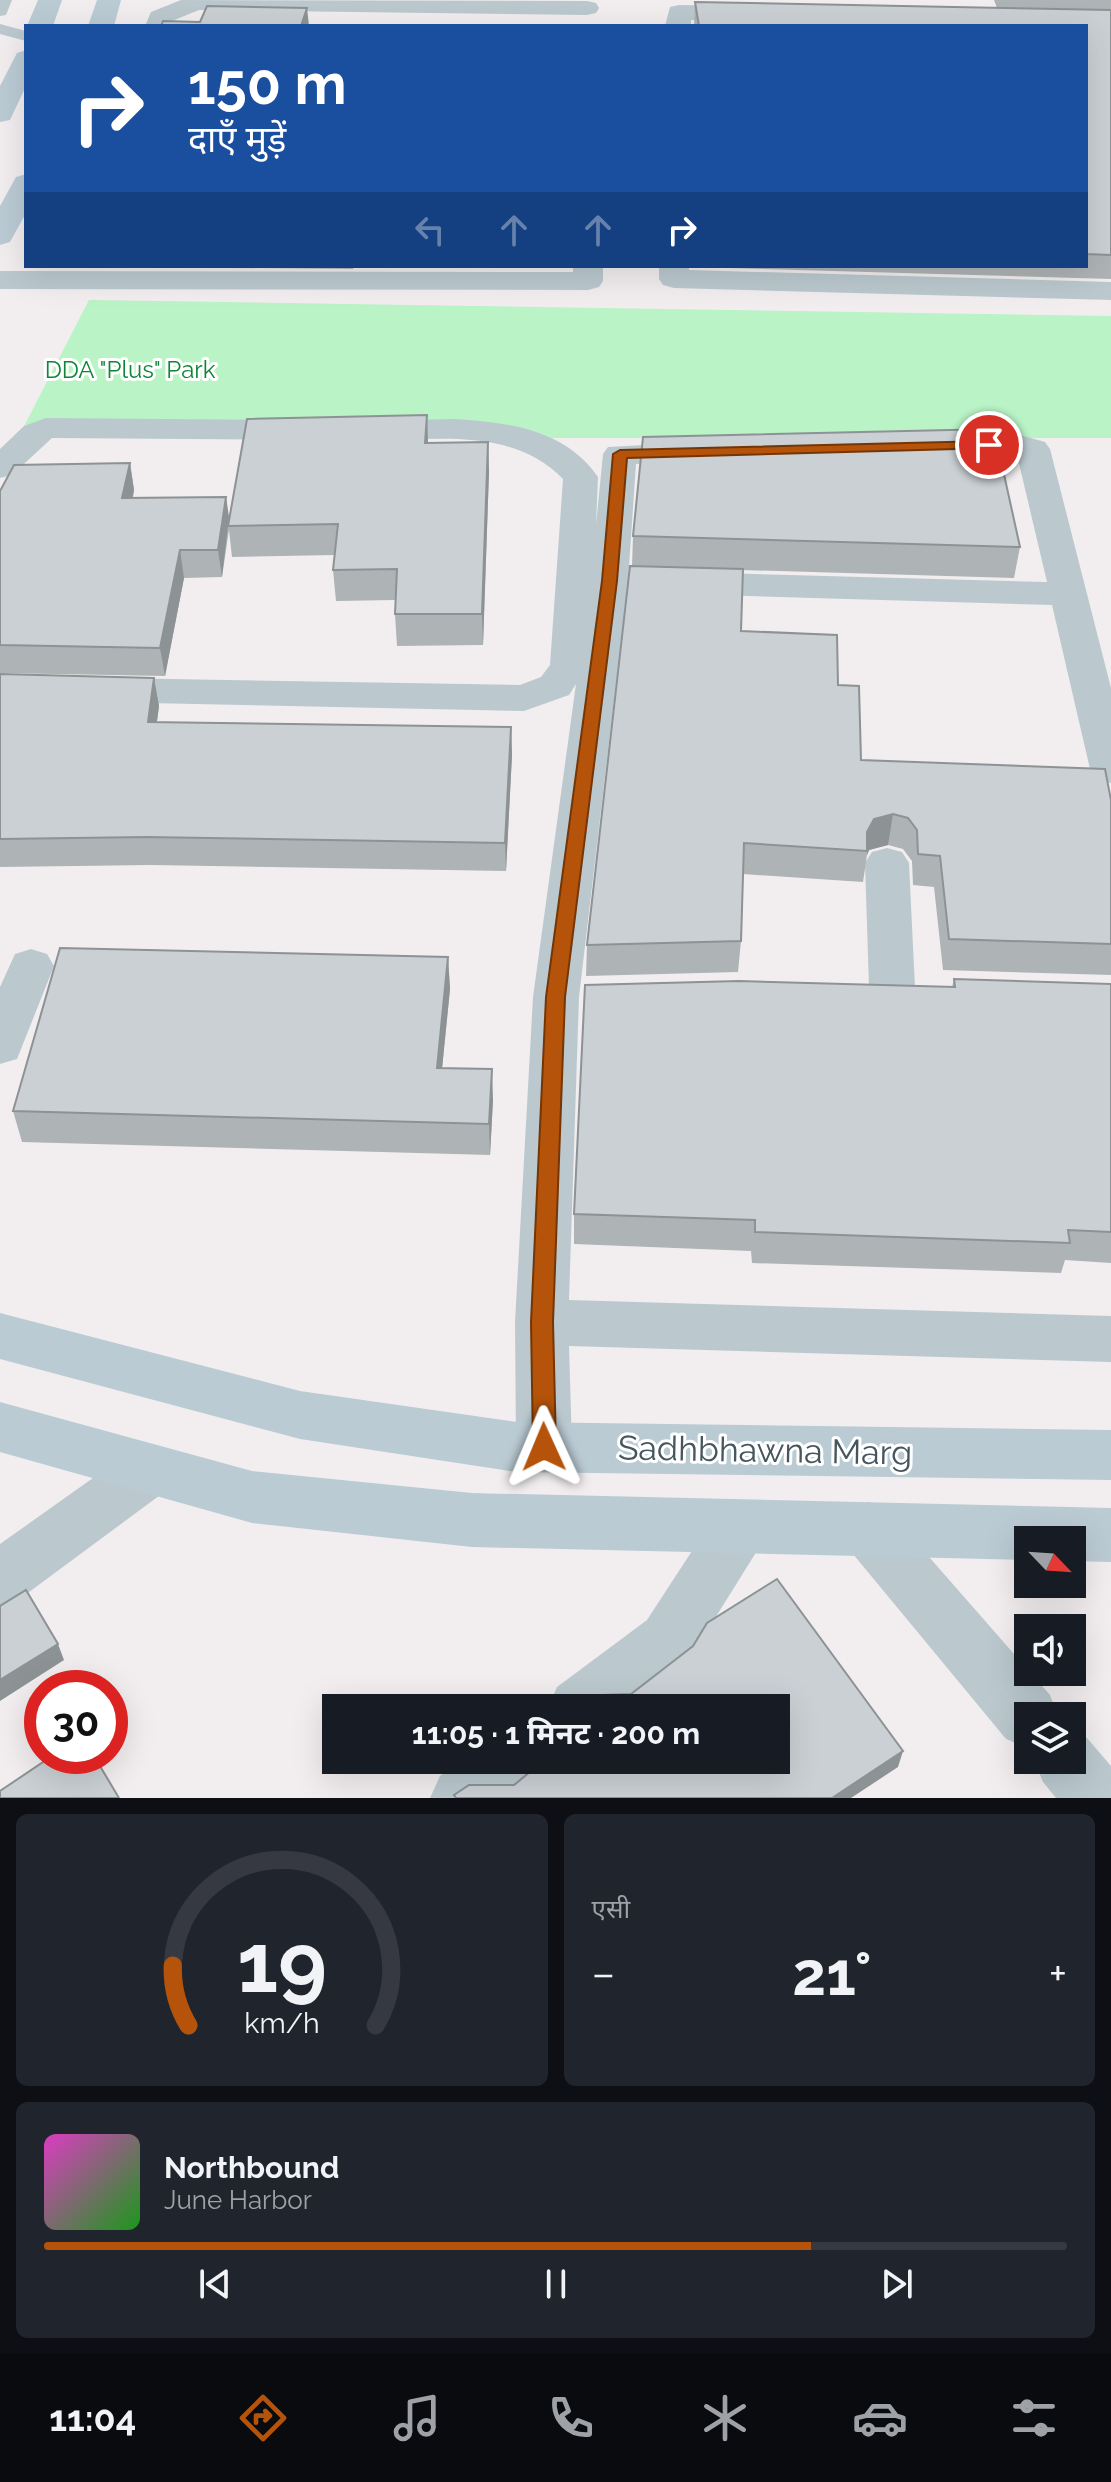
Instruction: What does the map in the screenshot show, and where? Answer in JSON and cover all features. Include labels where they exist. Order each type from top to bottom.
[{"type":"street","points":[[41,24],[50,0]]},
{"type":"street","points":[[102,24],[109,0]]},
{"type":"street","points":[[158,24],[160,17],[174,9],[199,3],[586,11]]},
{"type":"street","points":[[678,24],[679,12],[775,14]]},
{"type":"street","points":[[0,114],[24,62]]},
{"type":"street","points":[[0,236],[24,187]]},
{"type":"street","points":[[0,280],[65,273],[588,281],[588,268]]},
{"type":"street","points":[[674,268],[674,279],[1111,291]]},
{"type":"street","points":[[0,468],[46,428],[491,432],[523,435],[570,462],[581,477],[569,665],[555,686],[524,698],[0,688]]},
{"type":"street","points":[[908,447],[1020,445],[1033,449],[1111,769]]},
{"type":"street","points":[[544,1447],[542,1322],[556,997],[609,581],[620,454],[732,451]]},
{"type":"street","points":[[609,581],[1067,594]]},
{"type":"street","points":[[887,863],[892,988]]},
{"type":"street","points":[[0,1046],[31,966]]},
{"type":"street","points":[[846,989],[939,989]]},
{"type":"street","points":[[556,997],[602,996]]},
{"type":"street","points":[[542,1322],[1111,1339]]},
{"type":"street","name":"Sadhbhawna Marg","points":[[0,1336],[300,1415],[517,1447],[1111,1455]]},
{"type":"street","points":[[0,1427],[252,1497],[472,1520],[1111,1535]]},
{"type":"street","points":[[0,1578],[151,1469]]},
{"type":"street","points":[[597,1694],[668,1640],[740,1527]]},
{"type":"street","points":[[868,1529],[1015,1702]]},
{"type":"street","points":[[462,1798],[493,1774]]},
{"type":"street","points":[[1077,1774],[1097,1798]]},
{"type":"lane","points":[[0,11],[4,0]]},
{"type":"lane","points":[[0,29],[24,35]]},
{"type":"green space","name":"DDA \"Plus\" Park","points":[[89,300],[1111,316],[1111,438],[18,438]]},
{"type":"building","points":[[695,2],[1111,10],[1111,255],[1088,254],[1088,24],[699,24]]},
{"type":"building","points":[[207,6],[307,8],[302,24],[162,24],[163,21],[200,22]]},
{"type":"building","points":[[427,415],[425,443],[488,442],[482,614],[395,614],[397,569],[333,570],[338,524],[228,526],[247,419]]},
{"type":"building","points":[[994,429],[1020,547],[633,536],[643,437]]},
{"type":"building","points":[[130,463],[122,498],[226,497],[218,550],[180,550],[160,648],[0,645],[0,491],[14,465]]},
{"type":"building","points":[[630,566],[743,569],[741,631],[837,635],[838,685],[859,686],[861,760],[1105,769],[1111,800],[1111,944],[949,939],[940,856],[918,854],[917,830],[908,818],[893,814],[874,819],[867,832],[867,851],[744,843],[741,941],[587,945]]},
{"type":"building","points":[[0,674],[154,678],[148,722],[511,727],[505,843],[146,837],[0,839]]},
{"type":"building","points":[[60,948],[448,957],[437,1068],[492,1069],[489,1124],[13,1111]]},
{"type":"building","points":[[954,979],[1111,984],[1111,1232],[1068,1230],[1070,1243],[755,1232],[755,1220],[574,1214],[585,985],[739,981],[955,987]]},
{"type":"building","points":[[777,1579],[903,1751],[832,1798],[456,1798],[454,1795],[469,1785],[514,1785],[527,1774],[790,1774],[790,1694],[631,1694],[693,1646],[707,1623]]},
{"type":"building","points":[[26,1590],[58,1644],[0,1680],[0,1606]]},
{"type":"building","points":[[25,1774],[105,1774],[119,1798],[0,1798],[0,1791]]},
{"type":"route","points":[[544,1447],[542,1322],[556,997],[609,581],[620,454],[989,445]]}]
